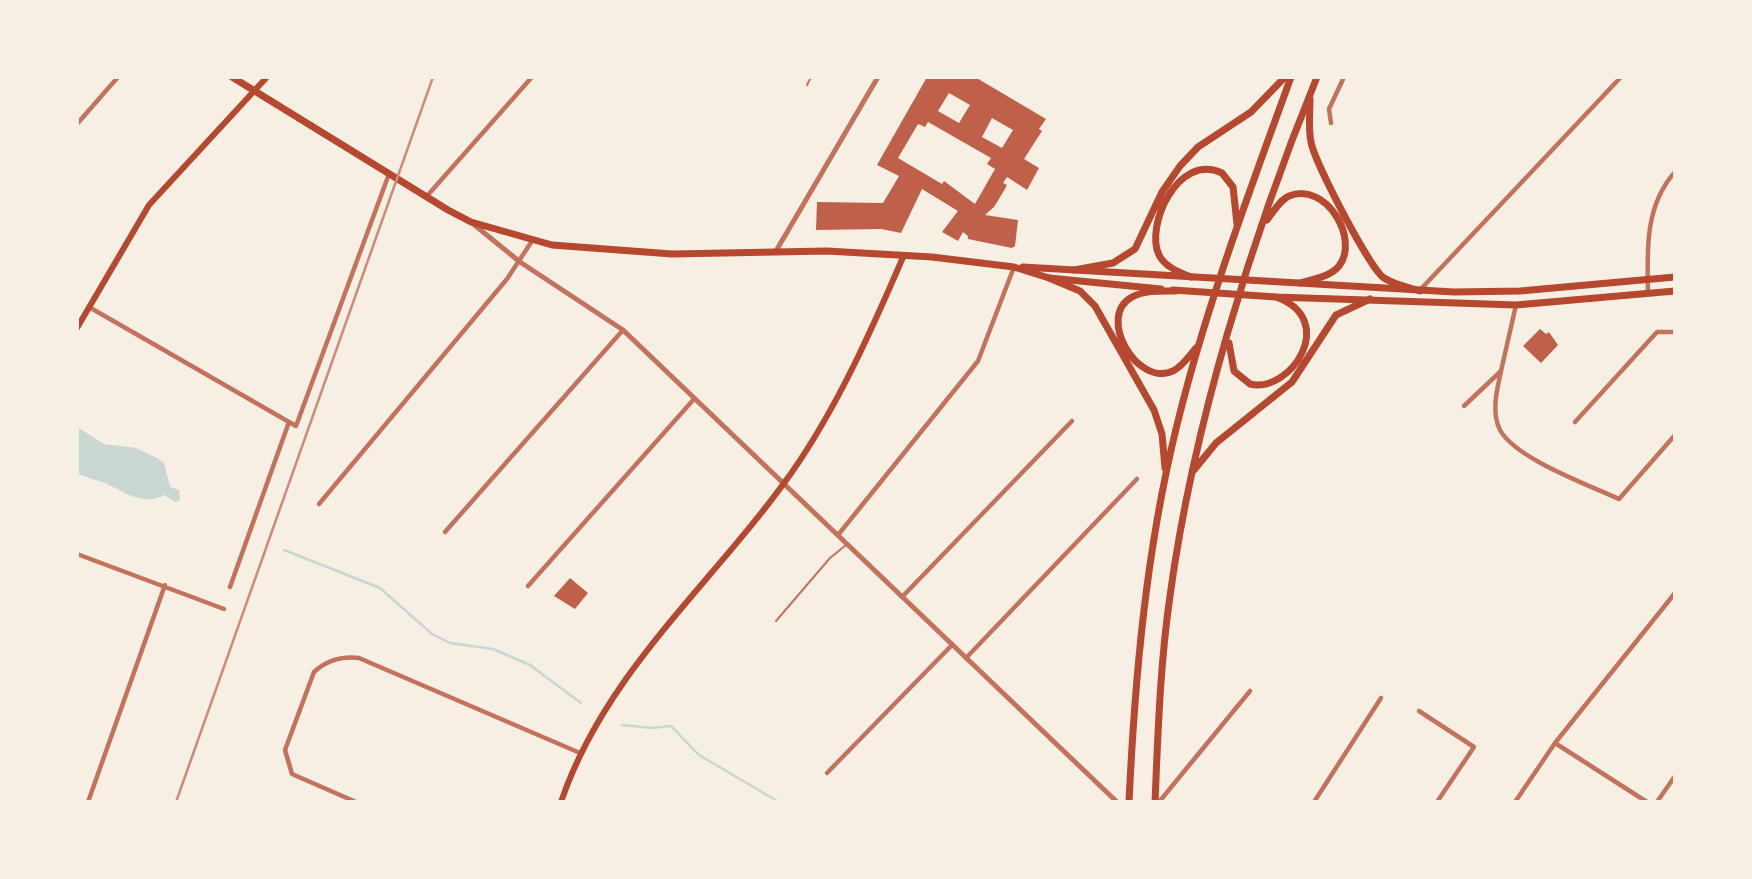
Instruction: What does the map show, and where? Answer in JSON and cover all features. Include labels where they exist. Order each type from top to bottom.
[{"type":"main road","points":[[232,77],[471,222],[532,241],[672,254],[776,251],[904,255],[1014,267],[1037,266],[1420,291],[1520,291],[1675,277]]},
{"type":"main road","points":[[77,328],[149,205],[257,92],[267,77]]},
{"type":"main road","points":[[1074,270],[1113,263],[1135,249],[1162,192],[1180,166],[1198,148],[1251,113],[1285,77]]},
{"type":"main road","points":[[1129,802],[1136,663],[1166,476],[1198,344],[1291,77]]},
{"type":"main road","points":[[1157,802],[1162,663],[1175,564],[1192,474],[1229,337],[1264,223],[1317,77]]},
{"type":"main road","points":[[1310,93],[1311,145],[1318,166],[1341,205],[1360,246],[1382,277],[1420,291]]},
{"type":"main road","points":[[1193,277],[1166,264],[1156,247],[1160,219],[1181,178],[1198,168],[1222,173],[1233,187],[1237,227]]},
{"type":"main road","points":[[1264,223],[1290,196],[1314,195],[1331,208],[1345,244],[1344,256],[1332,272],[1300,283]]},
{"type":"main road","points":[[563,801],[580,753],[606,706],[639,659],[782,485],[831,406],[904,255]]},
{"type":"main road","points":[[1014,267],[1080,291],[1095,306],[1154,410],[1161,434],[1166,476]]},
{"type":"main road","points":[[1049,278],[1191,292],[1276,297],[1516,305],[1675,291]]},
{"type":"main road","points":[[1176,290],[1149,292],[1130,298],[1119,316],[1120,333],[1139,365],[1157,373],[1176,369],[1198,344]]},
{"type":"main road","points":[[1229,337],[1231,362],[1239,377],[1256,386],[1272,384],[1280,379],[1301,353],[1308,335],[1304,316],[1290,302],[1276,297]]},
{"type":"main road","points":[[1192,474],[1216,443],[1292,382],[1336,315],[1370,299]]},
{"type":"street","points":[[77,124],[118,77]]},
{"type":"street","points":[[427,196],[532,77]]},
{"type":"street","points":[[776,251],[878,77]]},
{"type":"street","points":[[1332,124],[1329,109],[1344,77]]},
{"type":"street","points":[[1420,291],[1621,77]]},
{"type":"street","points":[[1648,294],[1653,204],[1660,190],[1675,172]]},
{"type":"street","points":[[88,306],[296,426],[389,174]]},
{"type":"street","points":[[471,222],[520,262],[623,330],[1116,802]]},
{"type":"street","points":[[319,504],[520,262],[532,241]]},
{"type":"street","points":[[838,535],[978,361],[1014,267]]},
{"type":"street","points":[[1516,305],[1495,412],[1505,436],[1537,460],[1619,499],[1675,435]]},
{"type":"street","points":[[445,533],[623,330]]},
{"type":"street","points":[[1575,422],[1657,332],[1675,332]]},
{"type":"street","points":[[1464,406],[1501,371]]},
{"type":"street","points":[[528,586],[694,399]]},
{"type":"street","points":[[902,597],[1072,421]]},
{"type":"street","points":[[230,587],[289,422]]},
{"type":"street","points":[[965,658],[1137,480]]},
{"type":"street","points":[[77,554],[224,609]]},
{"type":"street","points":[[88,802],[165,585]]},
{"type":"street","points":[[1515,802],[1555,743],[1675,593]]},
{"type":"street","points":[[827,773],[952,645]]},
{"type":"street","points":[[356,802],[292,774],[285,750],[314,672],[324,663],[338,659],[359,658],[580,753]]},
{"type":"street","points":[[1157,802],[1250,691]]},
{"type":"street","points":[[1314,802],[1381,698]]},
{"type":"street","points":[[1419,710],[1474,747],[1437,802]]},
{"type":"street","points":[[1555,743],[1647,802]]},
{"type":"street","points":[[1657,802],[1675,776]]},
{"type":"lane","points":[[807,85],[811,77]]},
{"type":"lane","points":[[776,621],[830,558],[846,544]]},
{"type":"shaded area","points":[[77,427],[104,444],[136,448],[159,459],[164,463],[170,487],[179,490],[180,500],[176,502],[164,495],[141,499],[77,473]]},
{"type":"building","points":[[927,77],[975,77],[1046,119],[1039,129],[1042,131],[1024,159],[1039,168],[1027,190],[1007,177],[1003,183],[1007,185],[1005,189],[994,207],[985,215],[1018,220],[1015,246],[1012,248],[968,239],[963,232],[958,241],[942,232],[958,211],[922,189],[901,233],[881,229],[816,230],[817,202],[883,203],[899,176],[877,165]],"holes":[[[949,93],[970,105],[959,123],[938,111]],[[992,118],[1013,130],[1002,148],[982,137]],[[928,122],[991,158],[987,164],[995,169],[975,204],[944,181],[942,184],[898,158],[918,124],[925,127]]]},
{"type":"building","points":[[1540,329],[1546,334],[1549,332],[1558,345],[1541,363],[1523,346]]},
{"type":"building","points":[[570,578],[588,593],[575,609],[554,596]]},
{"type":"waterway","points":[[284,550],[380,588],[432,634],[450,643],[493,649],[530,665],[581,703]]},
{"type":"waterway","points":[[622,725],[652,728],[671,726],[699,755],[779,802]]},
{"type":"railway","points":[[176,802],[433,77]]}]
